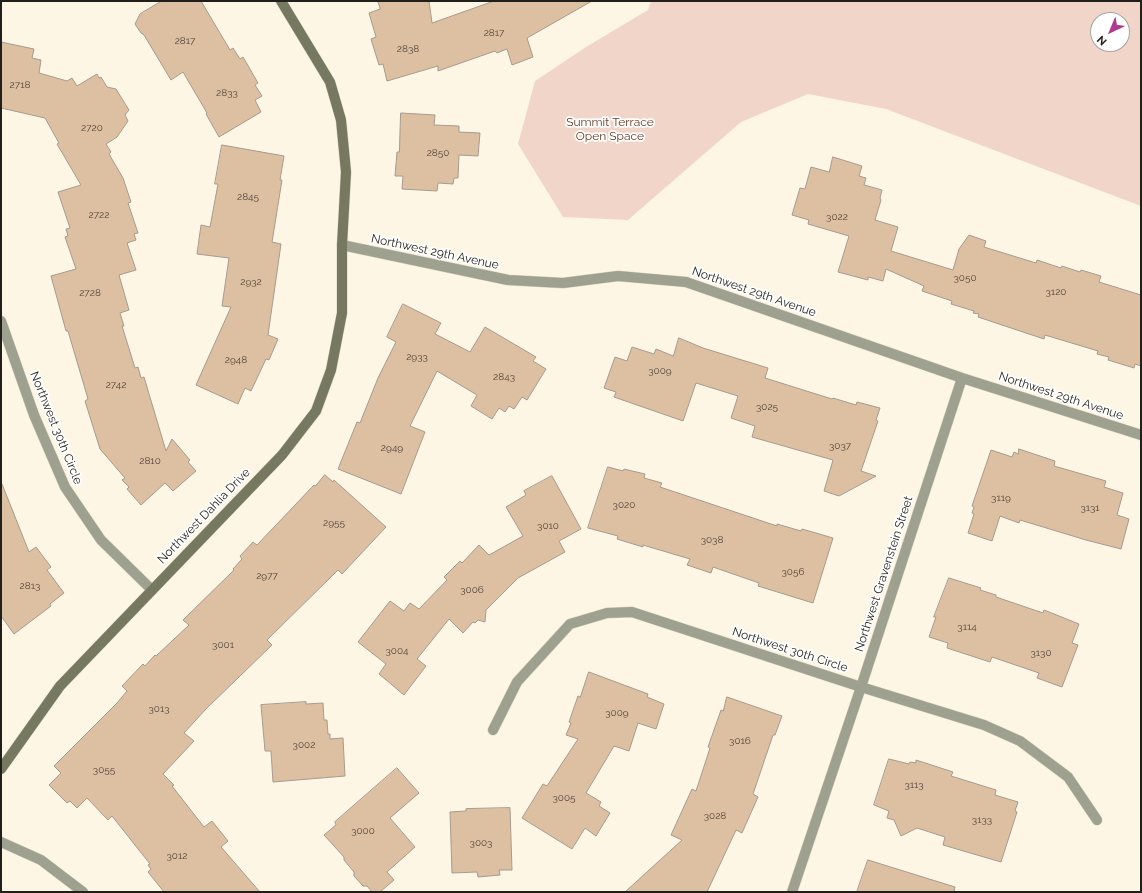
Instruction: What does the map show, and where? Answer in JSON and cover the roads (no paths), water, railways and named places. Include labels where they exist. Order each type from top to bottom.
[{"type":"street","points":[[281,1],[330,82],[341,120],[346,172],[342,245]]},
{"type":"street","name":"Northwest 29th Avenue","points":[[342,245],[508,280],[562,283],[618,276],[686,282],[962,378],[1141,435]]},
{"type":"street","name":"Northwest Dahlia Drive","points":[[1,769],[60,686],[151,589],[282,455],[316,411],[331,370],[342,313],[342,245]]},
{"type":"street","name":"Northwest 30th Circle","points":[[1,321],[34,415],[65,487],[101,540],[151,589]]},
{"type":"street","name":"Northwest Gravenstein Street","points":[[792,892],[962,378]]},
{"type":"street","name":"Northwest 30th Circle","points":[[493,730],[517,682],[570,624],[607,613],[632,612],[861,687],[984,725],[1020,741],[1068,777],[1097,820]]},
{"type":"street","points":[[1,842],[41,860],[83,892]]},
{"type":"park label","name":"Summit Terrace Open Space","points":[[610,129]]}]
